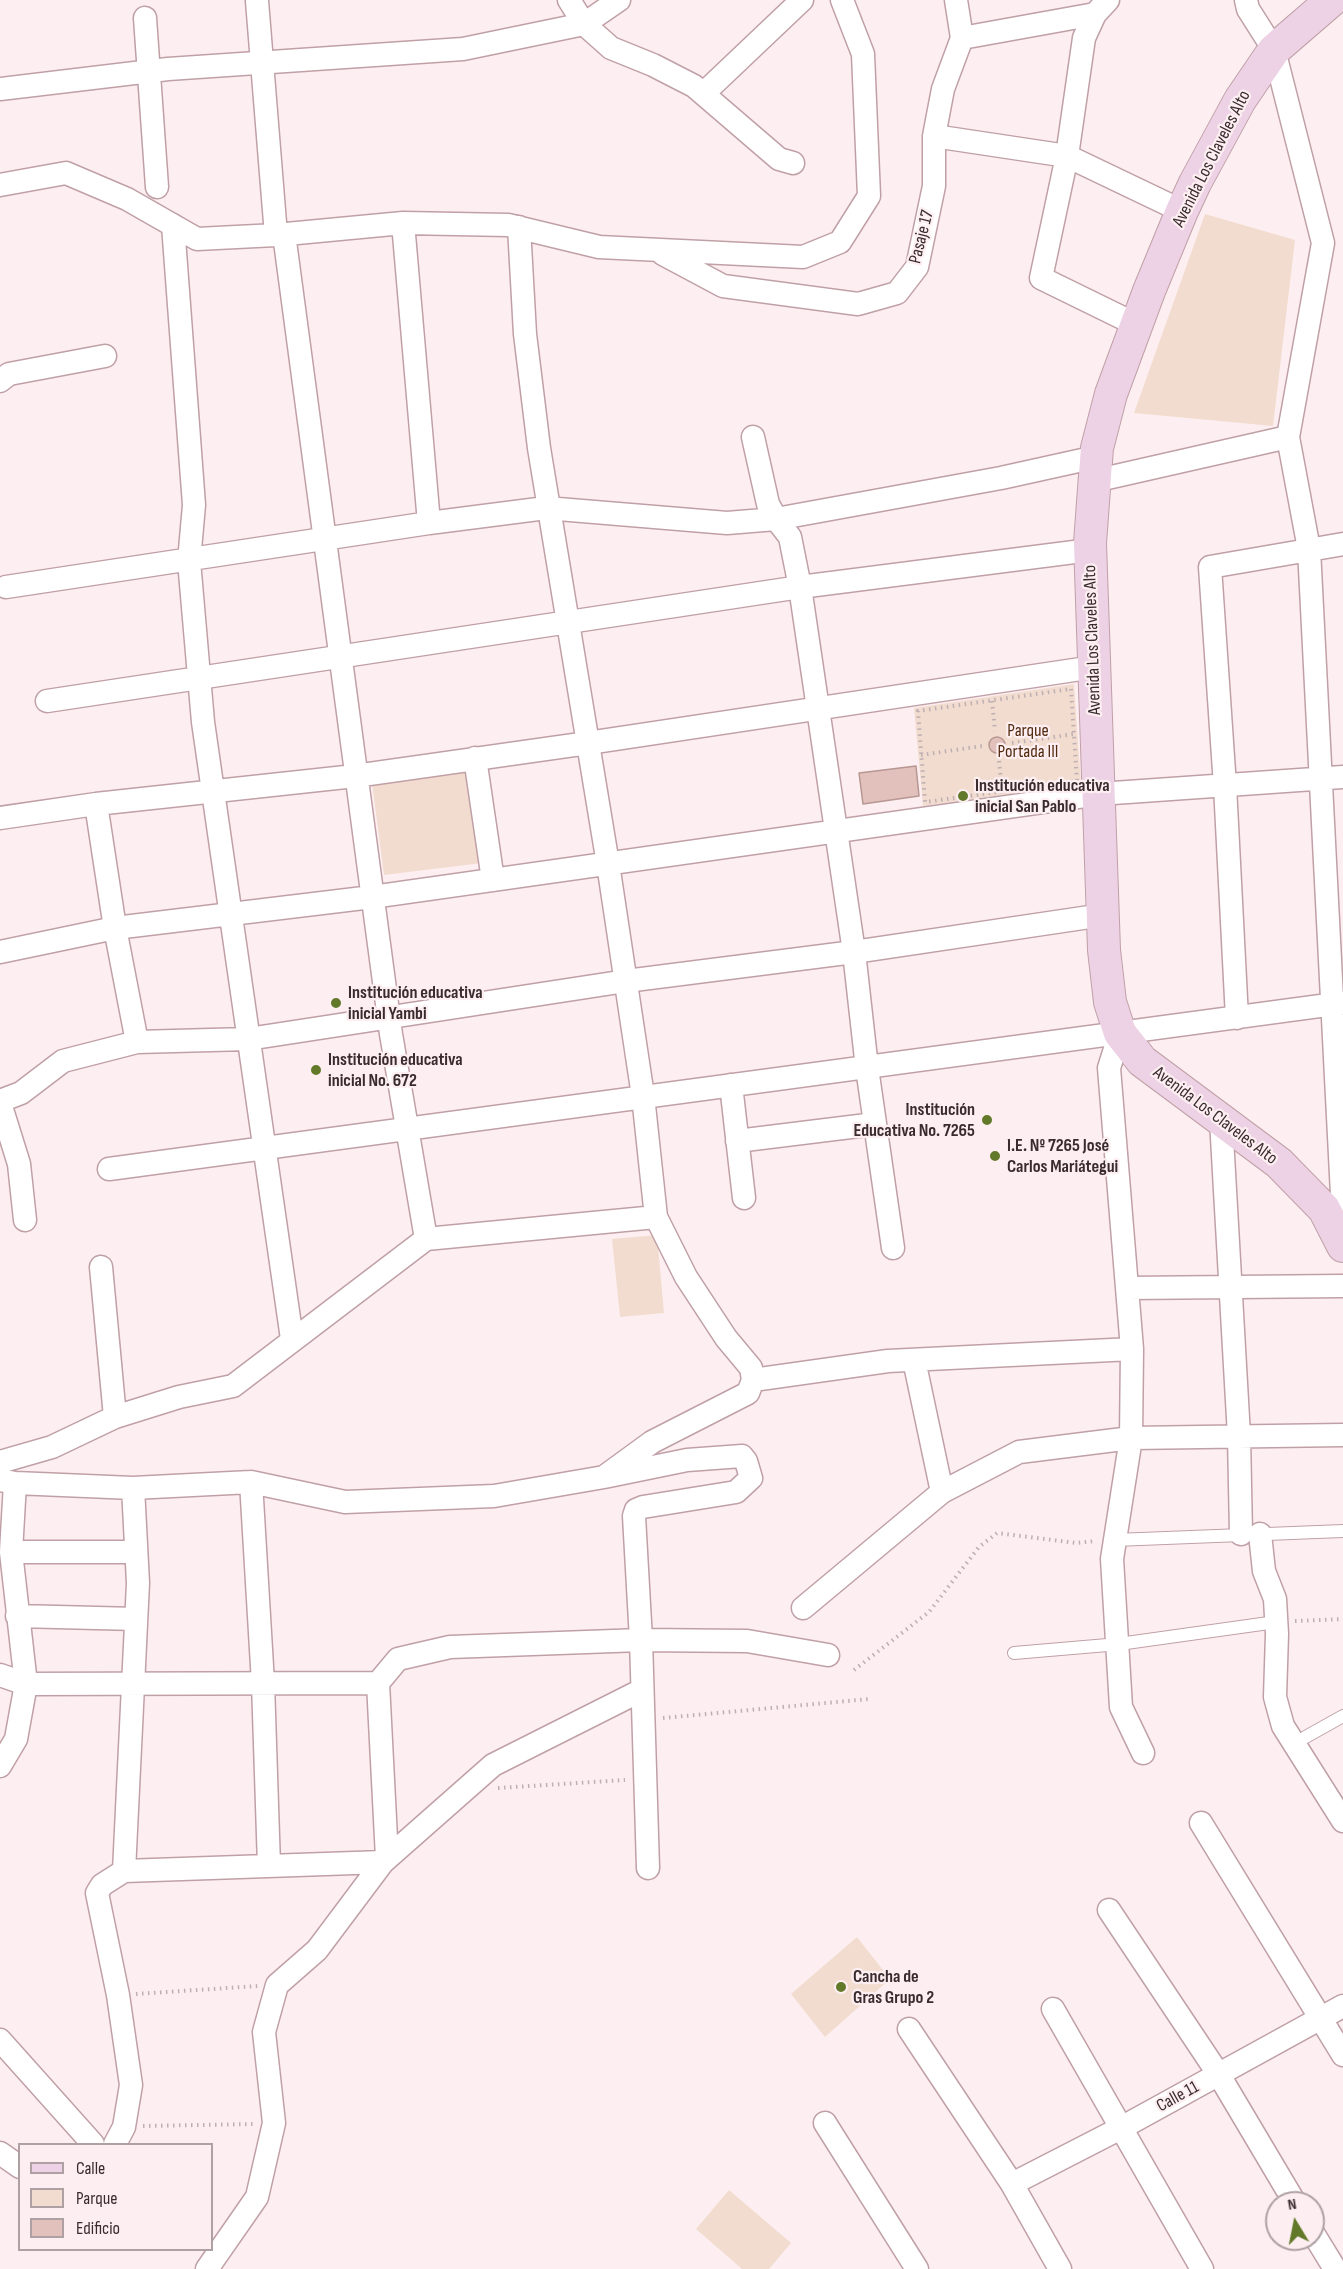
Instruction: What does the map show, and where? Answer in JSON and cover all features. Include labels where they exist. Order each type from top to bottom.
[{"type":"street","points":[[569,0],[584,24],[611,48],[653,65],[694,86],[779,159],[793,163]]},
{"type":"street","points":[[0,89],[148,72],[463,49],[584,24],[619,0]]},
{"type":"street","points":[[704,93],[802,0]]},
{"type":"street","points":[[0,185],[66,173],[127,199],[197,239],[280,235],[403,223],[508,225],[598,248],[803,257],[840,242],[869,196],[863,54],[842,0]]},
{"type":"street","name":"Pasaje 17","points":[[657,250],[723,286],[858,304],[897,292],[917,267],[934,186],[934,136],[943,89],[962,38],[956,0]]},
{"type":"street","points":[[1246,0],[1248,9],[1274,50],[1323,243],[1288,437],[1309,549],[1332,779],[1343,1214]]},
{"type":"street","name":"Avenida Los Claveles Alto","points":[[1332,0],[1274,50],[1240,100],[1182,211],[1111,394],[1095,469],[1090,550],[1104,950],[1110,1002],[1120,1032],[1142,1061],[1279,1163],[1324,1209],[1343,1246]]},
{"type":"street","points":[[257,1],[280,235],[389,1017],[426,1239]]},
{"type":"street","points":[[962,38],[1101,7]]},
{"type":"street","points":[[1101,7],[1084,38],[1067,156],[1041,278],[1137,325]]},
{"type":"street","points":[[145,18],[157,187]]},
{"type":"street","points":[[934,136],[1067,156],[1182,211]]},
{"type":"street","points":[[403,223],[429,523]]},
{"type":"street","points":[[173,225],[195,505],[189,559],[203,722],[292,1340]]},
{"type":"street","points":[[519,227],[525,334],[538,448],[626,981],[643,1096],[656,1217],[686,1277],[726,1338],[751,1368],[753,1380],[748,1393],[652,1442],[604,1478]]},
{"type":"street","points":[[0,381],[9,374],[105,356]]},
{"type":"street","points":[[753,437],[768,504],[790,537],[800,587],[854,952],[867,1068],[893,1248]]},
{"type":"street","points":[[6,587],[429,523],[548,508],[727,523],[776,519],[1001,478],[1095,469],[1288,437]]},
{"type":"street","points":[[1237,1018],[1210,567],[1343,544]]},
{"type":"street","points":[[47,701],[800,587],[1090,550]]},
{"type":"street","points":[[0,818],[96,804],[355,776],[1094,668]]},
{"type":"street","points":[[475,758],[493,880]]},
{"type":"street","points":[[0,952],[115,928],[372,897],[1099,794],[1332,779]]},
{"type":"street","points":[[96,804],[115,928],[137,1042]]},
{"type":"street","points":[[25,1220],[20,1164],[0,1102],[21,1093],[63,1061],[137,1042],[248,1039],[626,981],[854,952],[1103,915]]},
{"type":"street","points":[[108,1169],[1338,1003]]},
{"type":"street","points":[[1120,1032],[1109,1068],[1131,1349],[1131,1438],[1112,1559],[1119,1644],[1121,1707],[1143,1754]]},
{"type":"street","points":[[731,1085],[744,1198]]},
{"type":"street","points":[[1221,1120],[1239,1436],[1250,1534],[1275,1599],[1275,1697],[1283,1726],[1343,1821]]},
{"type":"street","points":[[737,1141],[875,1125]]},
{"type":"street","points":[[0,1462],[52,1448],[115,1417],[179,1397],[233,1386],[426,1239],[656,1217]]},
{"type":"street","points":[[101,1267],[115,1417]]},
{"type":"street","points":[[1127,1288],[1343,1286]]},
{"type":"street","points":[[753,1380],[888,1362],[1131,1349]]},
{"type":"street","points":[[914,1360],[942,1492]]},
{"type":"street","points":[[803,1608],[942,1492],[1019,1452],[1131,1438],[1343,1435]]},
{"type":"street","points":[[0,1766],[26,1684],[11,1552],[8,1482],[133,1488],[252,1482],[345,1502],[494,1496],[604,1478],[687,1460],[742,1456],[746,1461],[751,1478],[736,1492],[643,1507],[636,1510],[634,1516],[641,1641],[648,1868]]},
{"type":"street","points":[[252,1482],[263,1683],[269,1866]]},
{"type":"street","points":[[124,1871],[136,1619],[133,1488]]},
{"type":"street","points":[[11,1552],[136,1552]]},
{"type":"street","points":[[17,1616],[136,1619]]},
{"type":"street","points":[[385,1860],[378,1683],[398,1659],[450,1647],[641,1641],[747,1641],[828,1655]]},
{"type":"street","points":[[0,1676],[26,1684],[378,1683]]},
{"type":"street","points":[[207,2269],[258,2197],[274,2123],[264,2032],[277,1985],[317,1950],[385,1860],[493,1765],[642,1690]]},
{"type":"street","points":[[1201,1823],[1343,2055]]},
{"type":"street","points":[[120,2136],[131,2085],[118,1995],[97,1893],[102,1885],[124,1871],[385,1860]]},
{"type":"street","points":[[1109,1910],[1219,2075],[1288,2191]]},
{"type":"street","name":"Calle 11","points":[[1012,2184],[1121,2128],[1343,2006]]},
{"type":"street","points":[[1053,2009],[1202,2269]]},
{"type":"street","points":[[909,2029],[1012,2184],[1057,2268]]},
{"type":"street","points":[[0,2040],[91,2143]]},
{"type":"street","points":[[825,2123],[916,2269]]},
{"type":"street","points":[[0,2153],[18,2166]]},
{"type":"street","points":[[1324,2251],[1335,2269]]},
{"type":"lane","points":[[1115,1539],[1343,1531]]},
{"type":"lane","points":[[1014,1653],[1119,1644],[1276,1622]]},
{"type":"lane","points":[[1293,1744],[1343,1716]]},
{"type":"path","points":[[1071,688],[1077,781],[926,802],[918,711],[992,700],[1071,688]]},
{"type":"path","points":[[992,700],[995,731]]},
{"type":"path","points":[[1012,743],[1074,734]]},
{"type":"path","points":[[921,755],[982,746]]},
{"type":"path","points":[[999,761],[1003,791]]},
{"type":"path","points":[[854,1670],[928,1612],[979,1547],[998,1533],[1076,1543],[1115,1539]]},
{"type":"path","points":[[1276,1622],[1343,1619]]},
{"type":"path","points":[[643,1720],[869,1700]]},
{"type":"path","points":[[464,1790],[645,1779]]},
{"type":"path","points":[[118,1995],[277,1985]]},
{"type":"path","points":[[120,2136],[274,2123]]},
{"type":"green space","points":[[1205,214],[1295,240],[1273,426],[1134,413]]},
{"type":"green space","name":"Parque Portada III","points":[[1074,684],[1081,784],[923,806],[914,708]]},
{"type":"green space","points":[[470,770],[482,863],[384,875],[372,783]]},
{"type":"green space","points":[[657,1235],[664,1313],[620,1317],[612,1239]]},
{"type":"green space","name":"Cancha de Gras Grupo 2","points":[[857,1937],[890,1979],[825,2037],[791,1994]]},
{"type":"green space","points":[[729,2190],[791,2243],[769,2269],[742,2269],[696,2229]]},
{"type":"building","points":[[997,737],[1003,739],[1005,745],[1003,751],[997,753],[991,751],[989,745],[991,739]]},
{"type":"building","points":[[916,766],[919,796],[863,804],[859,773]]},
{"type":"place","name":"Institución educativa inicial San Pablo","points":[[963,796]]},
{"type":"place","name":"Institución educativa inicial Yambi","points":[[336,1003]]},
{"type":"place","name":"Institución educativa inicial No. 672","points":[[316,1070]]},
{"type":"place","name":"Institución Educativa No. 7265","points":[[987,1120]]},
{"type":"place","name":"I.E. Nº 7265 José Carlos Mariátegui","points":[[995,1156]]},
{"type":"place","name":"Cancha de Gras Grupo 2","points":[[841,1987]]}]
